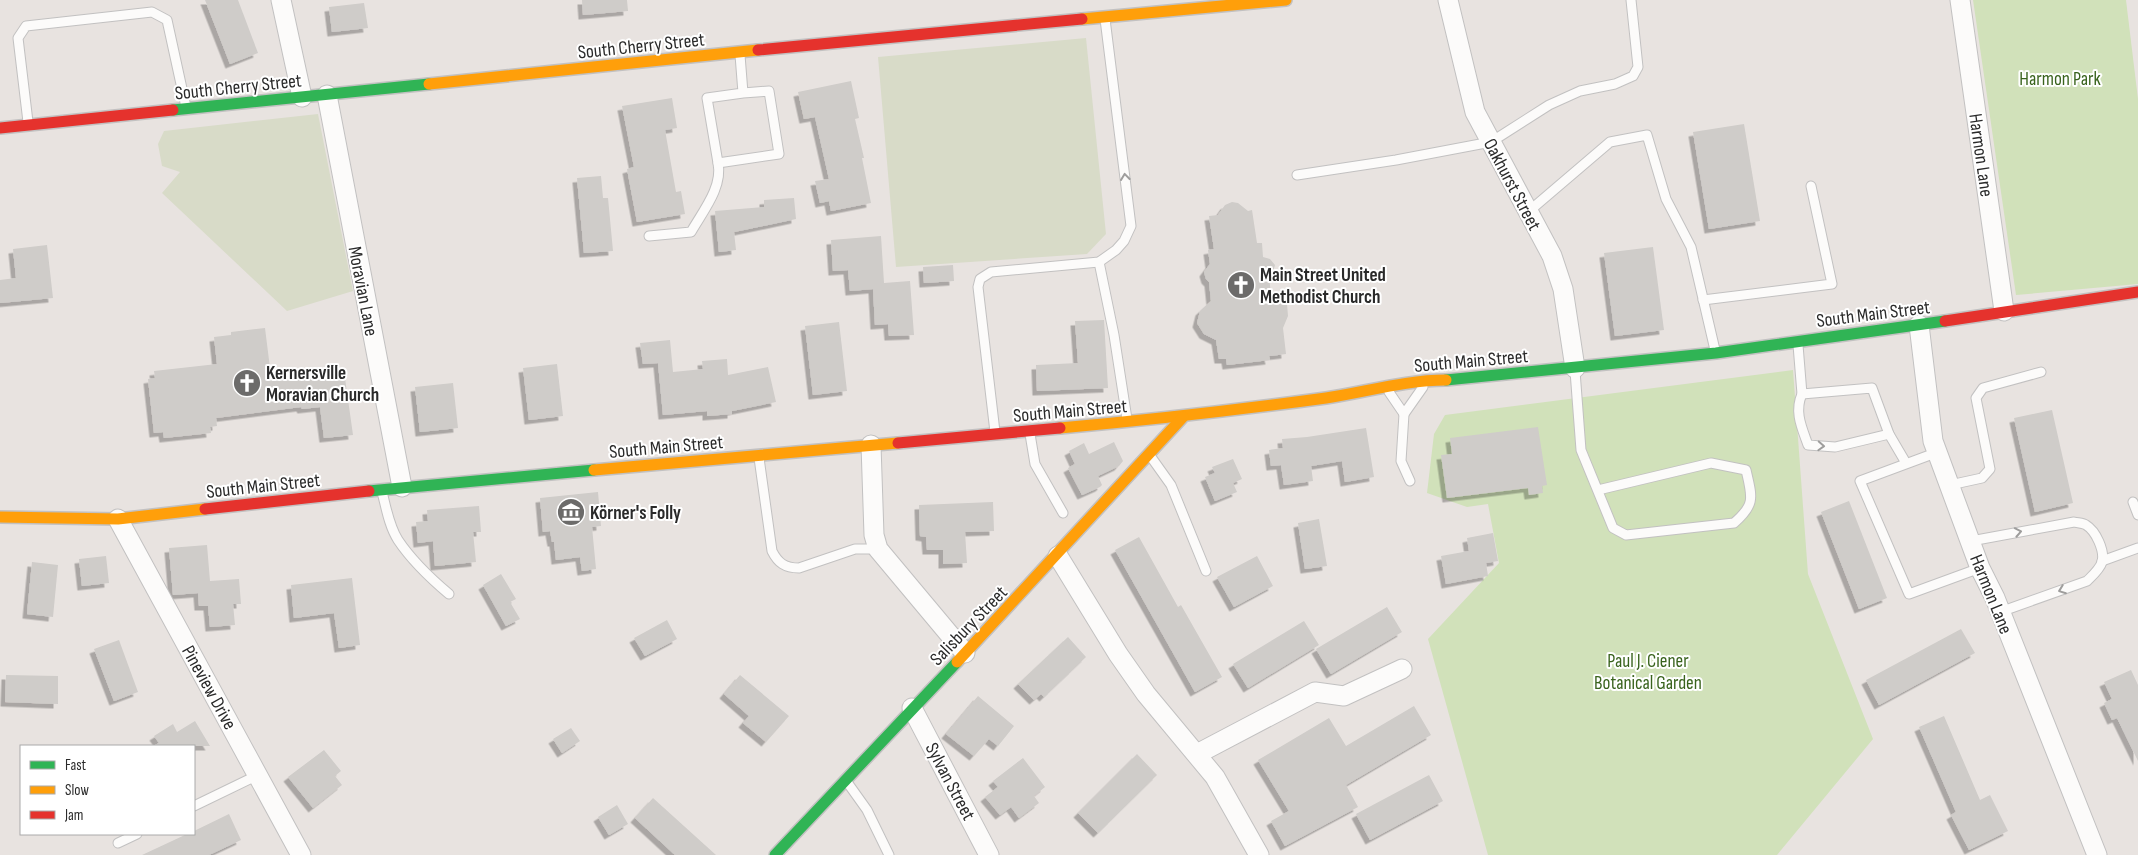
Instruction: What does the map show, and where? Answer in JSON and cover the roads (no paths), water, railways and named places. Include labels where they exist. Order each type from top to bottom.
[{"type":"main road","name":"South Cherry Street","points":[[0,128],[739,52],[1244,2],[1286,0]]},
{"type":"main road","name":"South Main Street","points":[[0,517],[118,519],[402,486],[1183,417],[1331,397],[1427,380],[1456,380],[1716,353],[2138,292]]},
{"type":"main road","name":"Salisbury Street","points":[[775,855],[965,652],[1058,556],[1183,417]]},
{"type":"street","points":[[281,0],[302,97]]},
{"type":"street","name":"Oakhurst Street","points":[[1448,0],[1475,112],[1552,256],[1563,289],[1575,368]]},
{"type":"street","name":"Harmon Lane","points":[[1960,0],[2004,310]]},
{"type":"street","name":"Moravian Lane","points":[[327,94],[402,486]]},
{"type":"street","name":"Harmon Lane","points":[[1919,325],[1933,441],[1980,568],[2000,612],[2097,855]]},
{"type":"street","points":[[871,444],[874,535],[878,549],[965,652]]},
{"type":"street","name":"Pineview Drive","points":[[118,519],[301,855]]},
{"type":"street","points":[[1058,556],[1146,694],[1215,777],[1258,855]]},
{"type":"street","points":[[1197,754],[1316,692],[1344,696],[1402,669]]},
{"type":"street","name":"Sylvan Street","points":[[912,708],[989,855]]},
{"type":"lane","points":[[1297,174],[1396,160],[1491,142],[1549,105],[1580,91],[1615,84],[1632,76],[1638,67],[1630,0]]},
{"type":"lane","points":[[28,125],[18,38],[26,26],[152,12],[167,20],[186,109]]},
{"type":"lane","points":[[995,434],[978,288],[980,279],[990,272],[1099,262],[1116,250],[1124,241],[1131,226],[1105,16]]},
{"type":"lane","points":[[739,52],[743,93]]},
{"type":"lane","points":[[649,236],[691,232],[717,186],[720,173],[718,163],[707,98],[769,91],[779,154],[718,163]]},
{"type":"lane","points":[[1528,212],[1610,142],[1646,135],[1666,199],[1691,247],[1716,353]]},
{"type":"lane","points":[[1703,300],[1832,284],[1811,186]]},
{"type":"lane","points":[[1099,262],[1114,335],[1128,422]]},
{"type":"lane","points":[[1798,340],[1802,394],[1798,404],[1800,421],[1808,445],[1835,447],[1889,434]]},
{"type":"lane","points":[[1575,368],[1580,450],[1613,528],[1626,535],[1734,523],[1746,513],[1752,499],[1746,470],[1711,463],[1598,490]]},
{"type":"lane","points":[[1950,485],[1982,478],[1990,469],[1976,398],[1983,388],[2041,372]]},
{"type":"lane","points":[[1410,481],[1401,461],[1404,414],[1427,380]]},
{"type":"lane","points":[[1386,387],[1404,414]]},
{"type":"lane","points":[[1802,394],[1872,388],[1889,434],[1906,463]]},
{"type":"lane","points":[[1029,431],[1035,464],[1063,513]]},
{"type":"lane","points":[[1938,452],[1860,481],[1909,594],[1980,568]]},
{"type":"lane","points":[[758,455],[772,551],[776,560],[782,565],[790,568],[799,568],[855,549],[878,549]]},
{"type":"lane","points":[[1150,455],[1171,485],[1206,571]]},
{"type":"lane","points":[[382,489],[388,515],[397,539],[419,567],[448,594]]},
{"type":"lane","points":[[2133,502],[2138,514]]},
{"type":"lane","points":[[1971,541],[2074,522],[2086,525],[2095,534],[2101,550],[2102,562],[2087,581],[2000,612]]},
{"type":"lane","points":[[2102,562],[2138,548]]},
{"type":"lane","points":[[195,806],[258,775]]},
{"type":"lane","points":[[845,780],[867,810],[889,855]]},
{"type":"lane","points":[[118,843],[135,835]]},
{"type":"place","name":"Main Street United Methodist Church","points":[[1241,285]]},
{"type":"place","name":"Kernersville Moravian Church","points":[[247,383]]},
{"type":"place","name":"Körner's Folly","points":[[571,512]]},
{"type":"park label","name":"Harmon Park","points":[[2060,78]]},
{"type":"park label","name":"Paul J. Ciener Botanical Garden","points":[[1648,671]]}]
